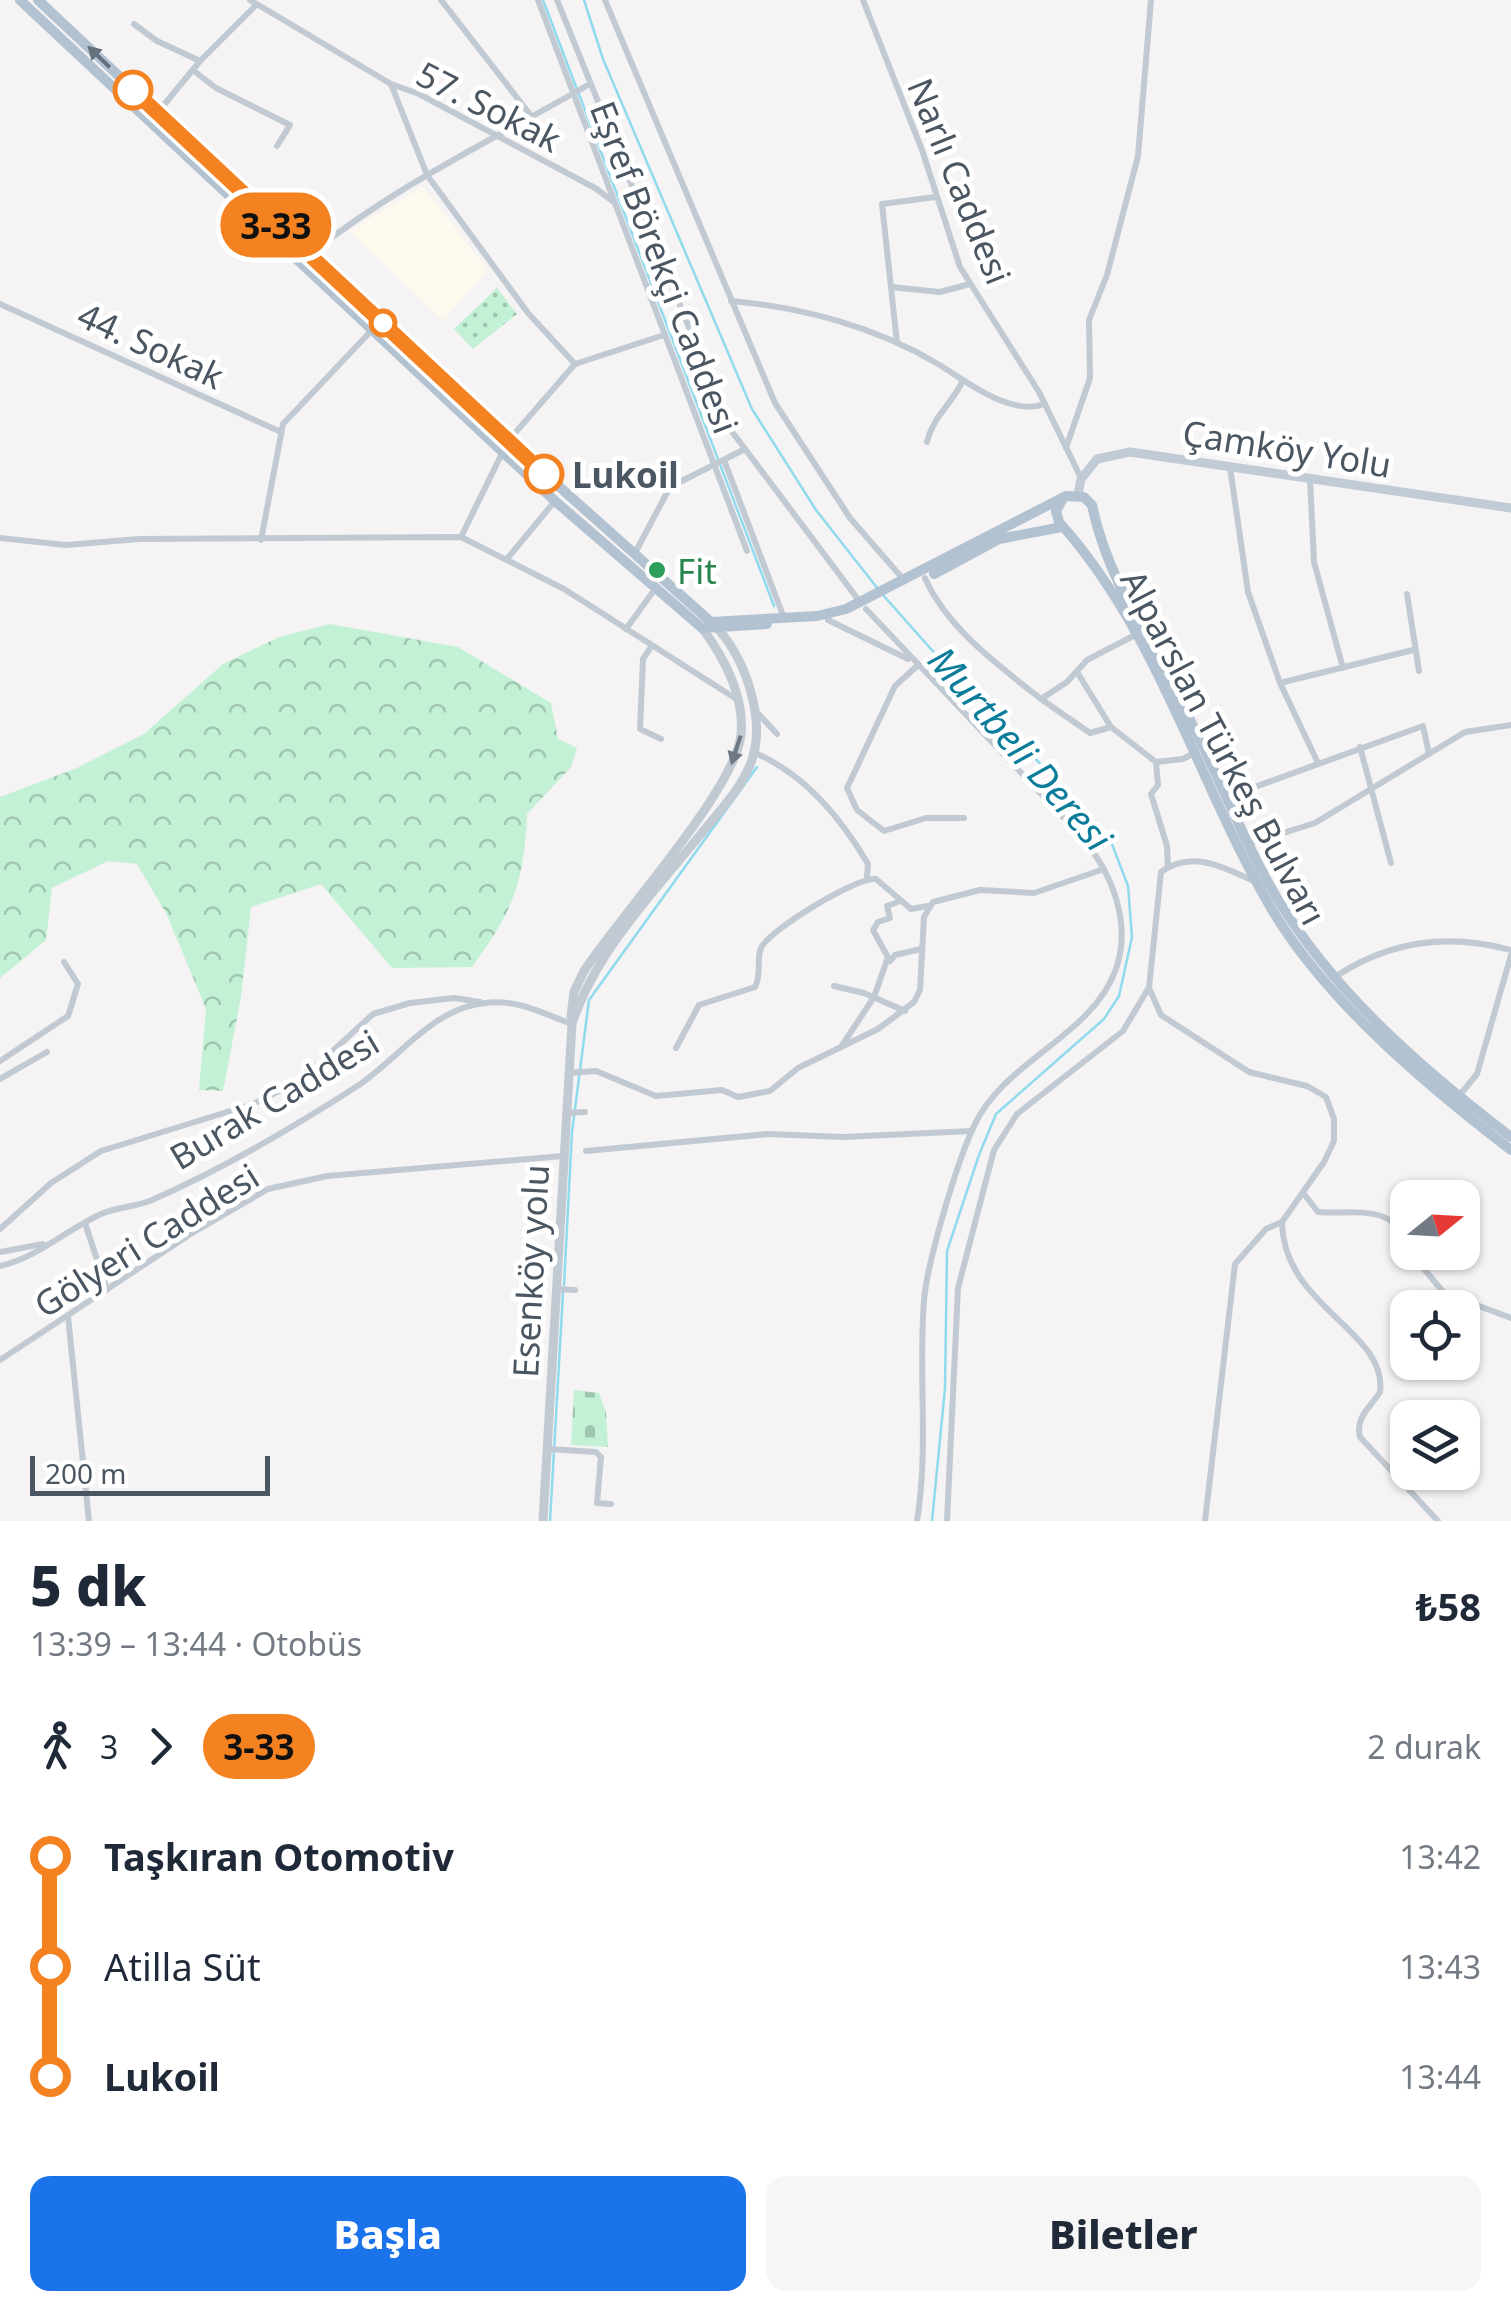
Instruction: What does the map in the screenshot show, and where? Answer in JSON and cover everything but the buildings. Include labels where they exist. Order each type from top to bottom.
[{"type":"main road","points":[[20,0],[371,331],[634,554],[710,626],[710,639]]},
{"type":"main road","points":[[38,0],[506,447],[555,501],[656,588],[710,626],[828,620],[908,584],[1078,495]]},
{"type":"main road","name":"Çamköy Yolu","points":[[1081,479],[1097,459],[1130,452],[1511,508]]},
{"type":"main road","points":[[1078,495],[1081,479]]},
{"type":"main road","points":[[908,584],[999,539],[1065,528],[1083,530],[1094,517],[1092,505],[1078,495]]},
{"type":"main road","points":[[1062,500],[1056,511],[1065,528]]},
{"type":"main road","name":"Alparslan Türkeş Bulvarı","points":[[1094,517],[1126,592],[1280,902],[1335,976],[1458,1097],[1511,1138]]},
{"type":"main road","name":"Alparslan Türkeş Bulvarı","points":[[1065,528],[1117,595],[1197,752],[1257,882],[1298,947],[1418,1074],[1511,1150]]},
{"type":"main road","points":[[710,626],[728,619],[817,616],[867,604]]},
{"type":"street","points":[[441,0],[532,116]]},
{"type":"street","name":"Eşref Börekçi Caddesi","points":[[538,0],[579,90],[614,203],[664,335],[784,618]]},
{"type":"street","points":[[557,0],[579,90],[743,450],[918,665],[1067,820],[1104,868],[1122,918],[1121,944],[1108,986],[988,1102],[972,1132],[932,1252],[924,1300],[923,1466],[917,1521]]},
{"type":"street","points":[[605,0],[730,301],[785,420],[850,518],[908,584]]},
{"type":"street","name":"Narlı Caddesi","points":[[862,0],[970,284],[1044,404],[1081,479]]},
{"type":"street","points":[[1066,448],[1090,378],[1088,320],[1107,275],[1138,156],[1152,0]]},
{"type":"street","points":[[157,113],[253,2]]},
{"type":"street","name":"57. Sokak","points":[[253,2],[391,84],[420,94],[595,188],[614,203]]},
{"type":"street","points":[[134,24],[157,41],[200,60]]},
{"type":"street","points":[[194,71],[216,88],[290,125],[276,146]]},
{"type":"street","points":[[391,84],[427,175],[528,312],[575,364]]},
{"type":"street","points":[[298,264],[341,228],[579,90]]},
{"type":"street","points":[[897,342],[882,204],[935,198]]},
{"type":"street","points":[[891,287],[940,292],[970,284]]},
{"type":"street","points":[[730,301],[775,304],[870,330],[1026,408],[1044,404]]},
{"type":"street","name":"44. Sokak","points":[[0,304],[280,432]]},
{"type":"street","points":[[260,540],[280,432],[304,400],[371,331]]},
{"type":"street","points":[[461,537],[506,447],[575,364],[664,335]]},
{"type":"street","points":[[927,442],[936,416],[954,402],[964,380]]},
{"type":"street","points":[[634,554],[670,487],[743,450]]},
{"type":"street","name":"Eşref Börekçi Caddesi","points":[[719,462],[747,551]]},
{"type":"street","points":[[1230,467],[1248,592],[1280,683],[1318,763]]},
{"type":"street","points":[[1310,480],[1314,562],[1342,668]]},
{"type":"street","points":[[506,560],[555,501]]},
{"type":"street","points":[[0,538],[66,545],[140,540],[461,537],[626,629],[738,700]]},
{"type":"street","points":[[925,578],[934,598],[988,657],[1040,699],[1090,732],[1111,726]]},
{"type":"street","points":[[626,629],[656,588]]},
{"type":"street","points":[[1407,594],[1419,671]]},
{"type":"street","points":[[828,620],[918,665]]},
{"type":"street","points":[[572,1024],[591,978],[722,808],[754,753],[754,709],[735,652],[710,626]]},
{"type":"street","points":[[1040,699],[1087,660],[1137,634]]},
{"type":"street","points":[[572,1024],[570,1008],[584,971],[729,770],[741,738],[738,700],[710,639]]},
{"type":"street","points":[[651,648],[643,659],[640,729],[661,740]]},
{"type":"street","points":[[1280,683],[1414,650]]},
{"type":"street","points":[[918,665],[895,686],[847,788],[857,810],[884,831],[926,818],[964,818]]},
{"type":"street","points":[[1076,672],[1111,726],[1156,762],[1183,760],[1197,752]]},
{"type":"street","points":[[754,709],[777,734]]},
{"type":"street","points":[[1251,844],[1315,823],[1465,732],[1511,725]]},
{"type":"street","points":[[1230,796],[1423,726],[1429,754]]},
{"type":"street","points":[[1360,747],[1391,863]]},
{"type":"street","points":[[754,753],[772,760],[827,805],[868,864],[867,877]]},
{"type":"street","points":[[1156,762],[1158,785],[1151,794],[1167,846],[1168,867],[1156,885],[1149,988],[1160,1015],[1250,1072],[1308,1086],[1326,1097],[1334,1120],[1334,1141],[1304,1194],[1282,1222],[1266,1229],[1235,1264],[1205,1521]]},
{"type":"street","points":[[1168,867],[1196,860],[1257,882]]},
{"type":"street","points":[[676,1048],[699,1005],[755,987],[760,978],[760,950],[774,933],[867,877],[876,879],[898,902],[911,909],[980,890],[1034,893],[1104,868]]},
{"type":"street","points":[[840,1048],[874,997],[887,960],[873,930],[890,918],[886,906],[898,902]]},
{"type":"street","points":[[574,1073],[608,1074],[656,1096],[722,1090],[738,1097],[758,1096],[798,1068],[906,1012],[920,990],[928,906]]},
{"type":"street","points":[[1335,976],[1362,958],[1438,938],[1511,952],[1476,1074],[1458,1097]]},
{"type":"street","points":[[887,960],[921,950]]},
{"type":"street","points":[[0,1061],[68,1016],[78,984],[64,962]]},
{"type":"street","points":[[834,986],[874,997],[906,1012]]},
{"type":"street","points":[[946,1521],[958,1288],[994,1150],[1017,1114],[1123,1031],[1149,988]]},
{"type":"street","points":[[0,1229],[51,1183],[100,1150],[253,1104],[301,1080],[373,1014],[410,1002],[454,998],[485,1002]]},
{"type":"street","name":"Burak Caddesi","points":[[0,1266],[33,1255],[85,1223],[148,1202],[212,1170],[359,1085],[436,1021],[485,1002],[528,1004],[572,1024]]},
{"type":"street","name":"Esenköy yolu","points":[[543,1521],[565,1290],[563,1156],[574,1113],[572,1024]]},
{"type":"street","points":[[0,1079],[47,1052]]},
{"type":"street","points":[[586,1151],[768,1134],[843,1137],[972,1132]]},
{"type":"street","name":"Gölyeri Caddesi","points":[[0,1360],[238,1206],[292,1182],[563,1156]]},
{"type":"street","points":[[1304,1194],[1318,1212],[1378,1214],[1390,1220]]},
{"type":"street","points":[[1282,1222],[1288,1264],[1362,1344],[1382,1377],[1380,1392],[1357,1426],[1360,1437],[1438,1521]]},
{"type":"street","points":[[85,1223],[107,1290]]},
{"type":"street","points":[[0,1252],[47,1243]]},
{"type":"street","points":[[1425,1270],[1444,1293],[1511,1318]]},
{"type":"street","points":[[68,1316],[89,1521]]},
{"type":"street","points":[[552,1449],[596,1452],[601,1476],[597,1503],[610,1504]]},
{"type":"shaded area","points":[[423,186],[488,270],[443,321],[349,231]]},
{"type":"green space","points":[[497,288],[517,314],[473,349],[454,329]]},
{"type":"green space","points":[[330,624],[458,647],[551,703],[558,739],[577,748],[571,767],[527,814],[523,860],[514,896],[472,967],[392,968],[321,884],[251,907],[241,997],[223,1091],[199,1090],[206,1009],[167,915],[137,864],[108,861],[52,888],[46,940],[0,978],[0,797],[77,768],[144,734],[223,664],[279,637]]},
{"type":"green space","points":[[574,1390],[599,1393],[606,1413],[608,1447],[571,1445]]},
{"type":"waterway","points":[[543,0],[774,606]]},
{"type":"waterway","name":"Murtbeli Deresi","points":[[584,0],[603,59],[752,409],[816,510],[878,589]]},
{"type":"waterway","name":"Murtbeli Deresi","points":[[883,595],[962,684],[1078,802],[1112,844],[1128,886],[1132,937],[1119,996],[1104,1019],[996,1114],[979,1155],[947,1251],[945,1388],[932,1521]]},
{"type":"waterway","points":[[564,1285],[572,1132],[589,1000],[757,767]]},
{"type":"waterway","points":[[550,1521],[563,1293]]},
{"type":"bus line","name":"3-33","points":[[133,90],[544,474]]},
{"type":"place","name":"Lukoil","points":[[544,474]]},
{"type":"place","name":"Fit","points":[[657,570]]}]
